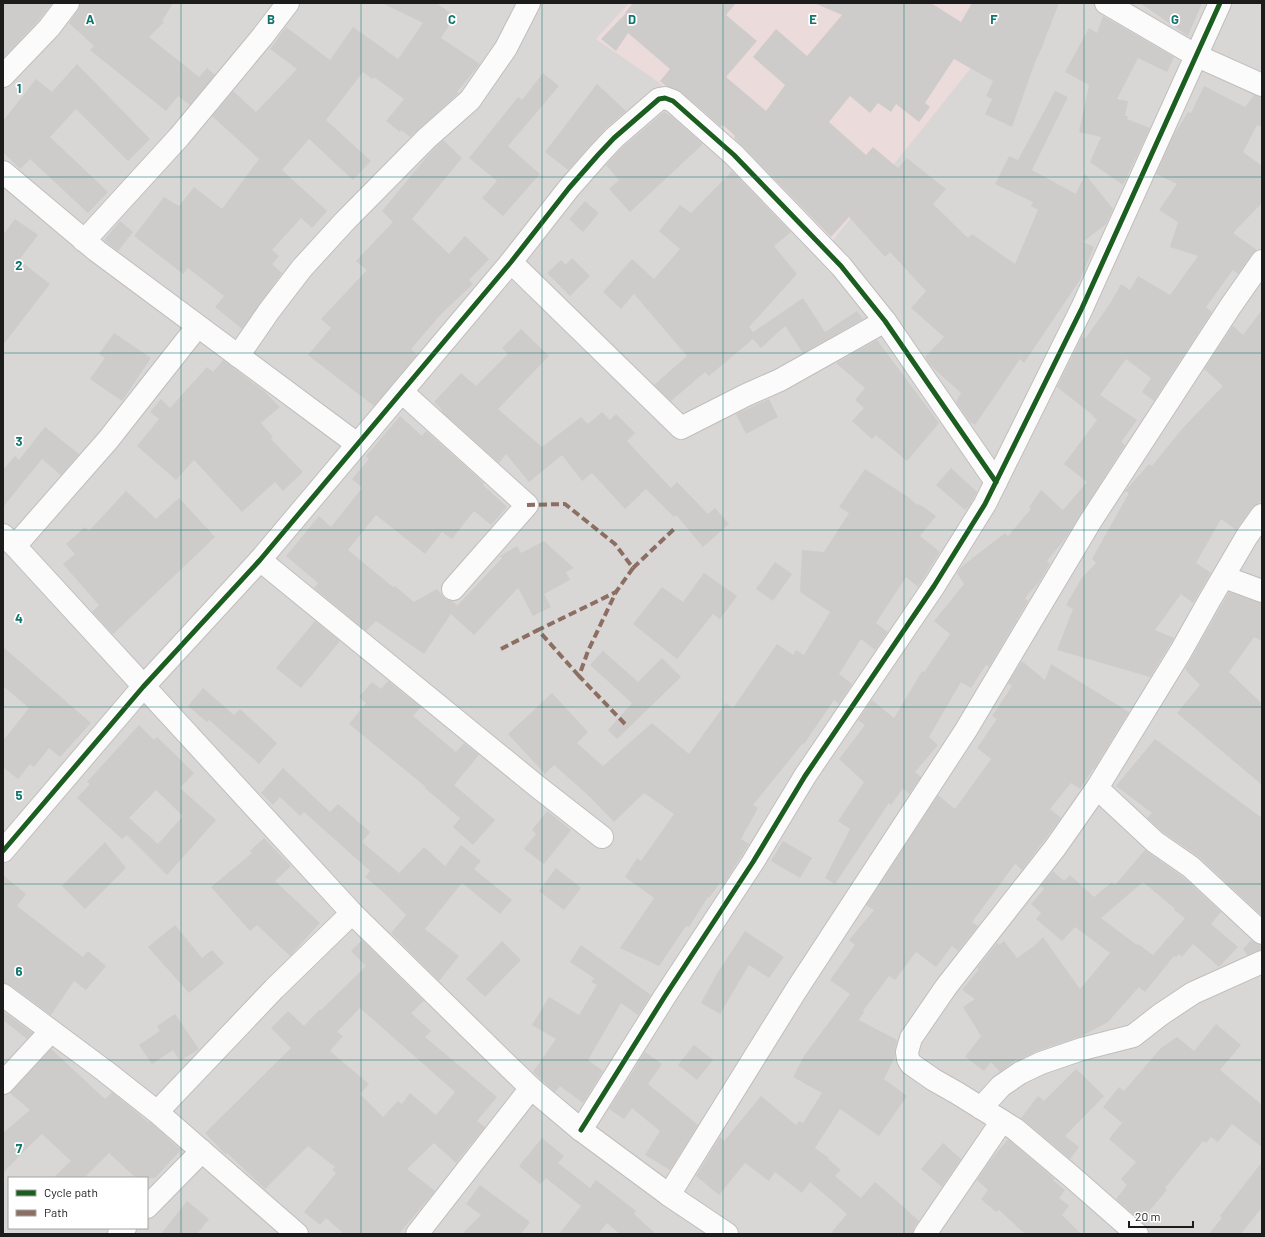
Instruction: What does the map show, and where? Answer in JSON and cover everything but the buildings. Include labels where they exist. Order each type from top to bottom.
[{"type":"street","points":[[3,76],[50,28],[68,3]]},
{"type":"street","points":[[84,242],[179,138],[288,3]]},
{"type":"street","points":[[238,356],[269,311],[302,268],[321,247],[427,138],[470,100],[506,48],[529,3]]},
{"type":"street","points":[[1106,3],[1195,55],[1262,85]]},
{"type":"street","points":[[581,1130],[665,996],[753,862],[805,776],[934,586],[985,504],[1082,308],[1195,55],[1220,3]]},
{"type":"street","points":[[3,851],[143,687],[260,560],[511,262],[569,188],[614,138],[659,99],[665,98],[673,102],[734,156],[841,266],[885,321],[996,482]]},
{"type":"street","points":[[3,172],[84,242],[357,444]]},
{"type":"street","points":[[669,1195],[795,992],[966,730],[1090,522],[1230,307],[1262,261]]},
{"type":"street","points":[[511,262],[681,428],[746,395],[780,380],[885,321]]},
{"type":"street","points":[[197,326],[108,440],[9,540],[352,914],[531,1088],[581,1130],[669,1195],[727,1234]]},
{"type":"street","points":[[402,392],[527,505],[453,589]]},
{"type":"street","points":[[1137,1234],[1015,1129],[934,1080],[911,1064],[908,1059],[907,1052],[911,1038],[946,987],[1055,848],[1097,788],[1181,651],[1247,536],[1262,515]]},
{"type":"street","points":[[260,560],[538,788],[602,837]]},
{"type":"street","points":[[1224,577],[1262,591]]},
{"type":"street","points":[[1097,788],[1155,842],[1191,867],[1212,885],[1246,920],[1262,933]]},
{"type":"street","points":[[157,1112],[274,990],[352,914]]},
{"type":"street","points":[[981,1108],[1001,1086],[1020,1073],[1041,1063],[1082,1049],[1133,1036],[1192,993],[1262,962]]},
{"type":"street","points":[[3,995],[157,1112],[297,1234]]},
{"type":"street","points":[[3,1083],[51,1031]]},
{"type":"street","points":[[417,1234],[531,1088]]},
{"type":"street","points":[[925,1234],[1002,1121]]},
{"type":"street","points":[[148,1205],[202,1151]]},
{"type":"shaded area","points":[[3,3],[1262,3],[1262,1234],[3,1234]]},
{"type":"shaded area","points":[[629,3],[1006,3],[971,68],[830,244],[657,81],[596,39]]},
{"type":"marked path","points":[[527,505],[565,504],[615,544],[633,568],[674,529]]},
{"type":"marked path","points":[[625,724],[579,676],[588,651],[616,592],[633,568]]},
{"type":"marked path","points":[[579,676],[538,630],[616,592]]},
{"type":"marked path","points":[[501,649],[538,630]]},
{"type":"cycle path","points":[[581,1130],[665,996],[753,862],[805,776],[934,586],[985,504],[1082,308],[1220,3]]},
{"type":"cycle path","points":[[3,851],[143,687],[260,560],[511,262],[569,188],[614,138],[659,99],[665,98],[673,101],[734,155],[841,266],[885,321],[996,482]]}]
